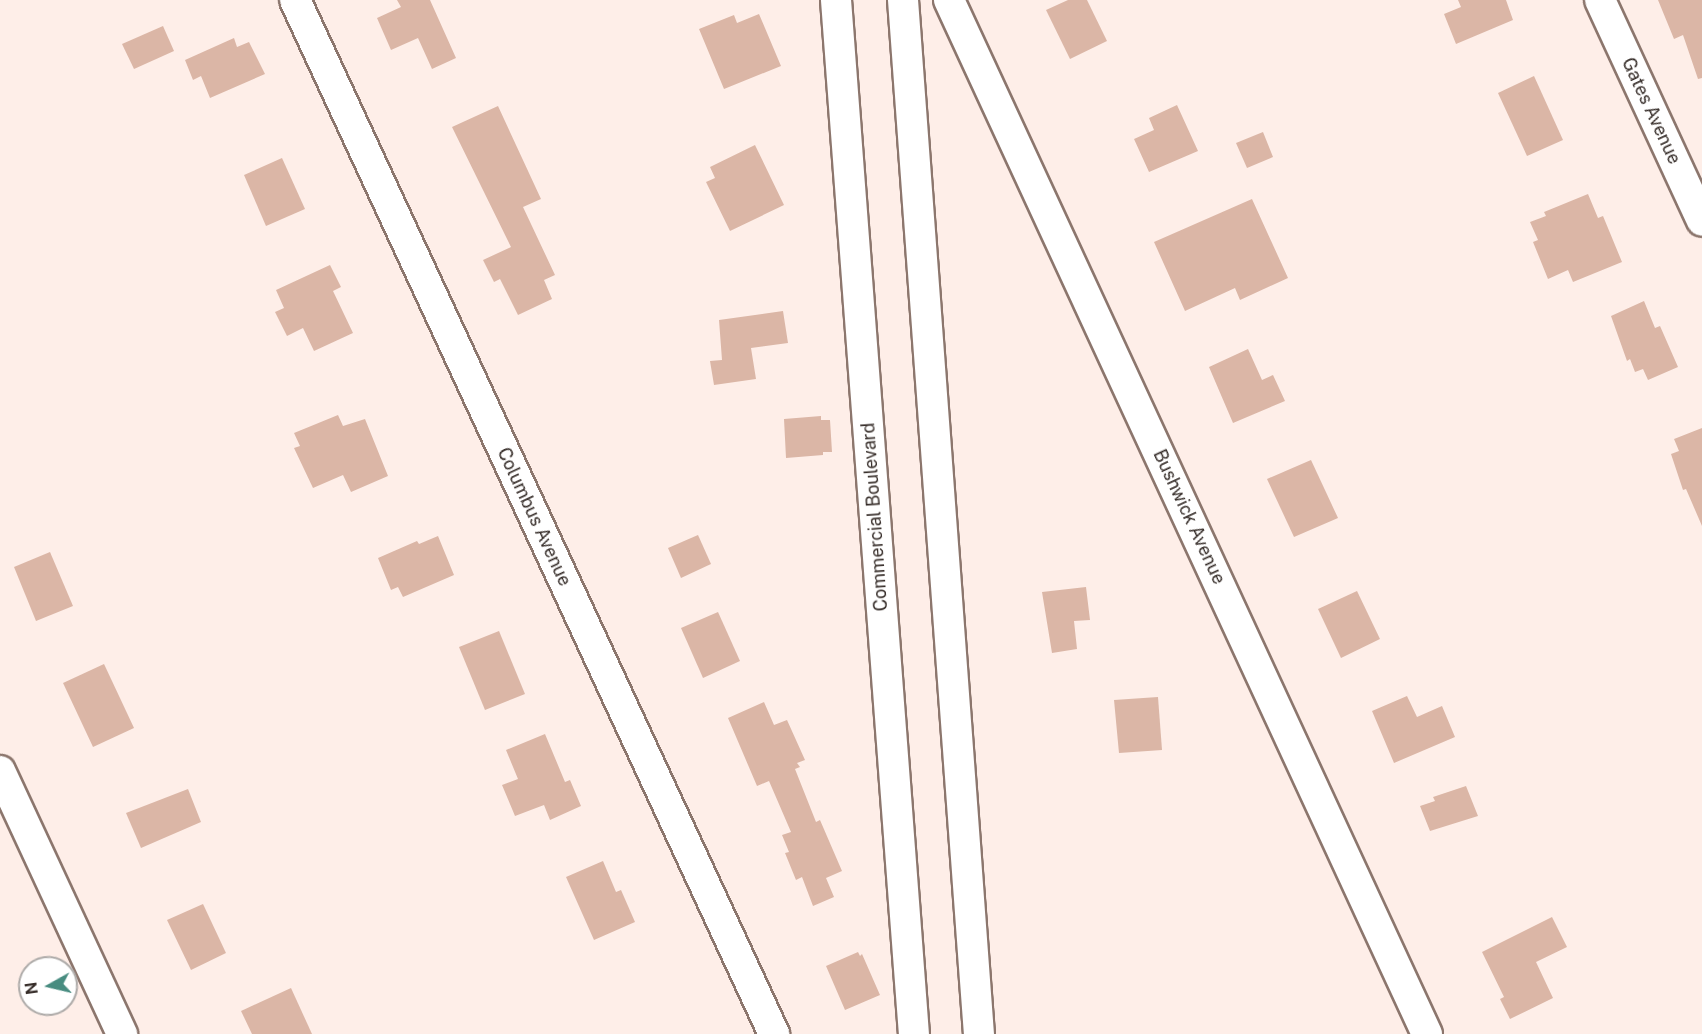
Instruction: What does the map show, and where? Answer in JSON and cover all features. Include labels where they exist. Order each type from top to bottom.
[{"type":"street","name":"Columbus Avenue","points":[[295,0],[774,1034]]},
{"type":"street","name":"Commercial Boulevard","points":[[836,0],[914,1034]]},
{"type":"street","points":[[903,0],[979,1034]]},
{"type":"street","name":"Bushwick Avenue","points":[[949,0],[1427,1034]]},
{"type":"street","name":"Gates Avenue","points":[[1600,0],[1702,221]]},
{"type":"street","points":[[0,771],[122,1034]]},
{"type":"building","points":[[397,0],[430,0],[456,58],[432,69],[418,38],[391,50],[377,18],[401,7]]},
{"type":"building","points":[[1068,0],[1087,0],[1107,41],[1070,59],[1046,10]]},
{"type":"building","points":[[1458,0],[1506,0],[1513,20],[1456,44],[1444,14],[1461,7]]},
{"type":"building","points":[[1658,0],[1702,0],[1702,78],[1698,79],[1683,35],[1674,39]]},
{"type":"building","points":[[759,14],[781,66],[724,89],[699,29],[734,15],[737,23]]},
{"type":"building","points":[[163,26],[174,51],[134,69],[122,44]]},
{"type":"building","points":[[234,38],[237,47],[249,42],[265,74],[210,98],[201,76],[193,80],[185,60]]},
{"type":"building","points":[[1534,76],[1563,140],[1527,156],[1498,93]]},
{"type":"building","points":[[1177,105],[1198,151],[1149,172],[1134,139],[1154,130],[1149,118]]},
{"type":"building","points":[[498,106],[541,199],[523,207],[555,275],[544,280],[552,299],[518,315],[500,279],[494,282],[483,260],[511,247],[452,127]]},
{"type":"building","points":[[1263,132],[1273,157],[1247,168],[1236,143]]},
{"type":"building","points":[[755,145],[784,205],[730,231],[706,182],[715,178],[710,167]]},
{"type":"building","points":[[282,158],[305,209],[266,226],[244,175]]},
{"type":"building","points":[[1588,194],[1598,218],[1603,216],[1622,262],[1573,282],[1568,270],[1548,279],[1533,242],[1538,240],[1530,222],[1546,216],[1544,212]]},
{"type":"building","points":[[1252,199],[1288,278],[1240,300],[1235,288],[1185,311],[1154,242]]},
{"type":"building","points":[[330,265],[341,287],[333,291],[353,333],[314,351],[303,328],[287,336],[275,312],[284,308],[276,290]]},
{"type":"building","points":[[1644,301],[1655,328],[1660,326],[1678,367],[1648,380],[1643,369],[1635,372],[1630,359],[1627,361],[1611,316]]},
{"type":"building","points":[[783,311],[788,343],[751,348],[756,379],[714,385],[710,361],[722,360],[719,320]]},
{"type":"building","points":[[1248,349],[1262,380],[1273,375],[1285,401],[1233,423],[1209,367]]},
{"type":"building","points":[[338,415],[343,426],[365,419],[388,476],[351,492],[343,475],[313,488],[294,448],[300,446],[294,433]]},
{"type":"building","points":[[821,416],[821,420],[830,420],[832,452],[823,452],[823,455],[786,458],[784,419]]},
{"type":"building","points":[[1702,428],[1702,526],[1686,489],[1683,490],[1671,454],[1679,451],[1674,439]]},
{"type":"building","points":[[1311,460],[1338,518],[1294,537],[1267,479]]},
{"type":"building","points":[[698,535],[711,564],[681,578],[668,548]]},
{"type":"building","points":[[438,536],[454,575],[403,597],[398,587],[391,590],[378,558],[417,541],[419,544]]},
{"type":"building","points":[[50,552],[73,606],[36,621],[14,567]]},
{"type":"building","points":[[1086,587],[1090,620],[1074,621],[1077,649],[1052,653],[1042,592]]},
{"type":"building","points":[[1357,591],[1380,639],[1341,658],[1318,609]]},
{"type":"building","points":[[718,612],[740,661],[703,678],[681,628]]},
{"type":"building","points":[[499,631],[525,694],[485,710],[459,647]]},
{"type":"building","points":[[104,664],[134,728],[93,747],[63,683]]},
{"type":"building","points":[[1407,696],[1417,717],[1442,706],[1455,737],[1394,763],[1372,711]]},
{"type":"building","points":[[1158,697],[1162,750],[1119,753],[1114,700]]},
{"type":"building","points":[[764,702],[774,725],[787,720],[805,760],[797,763],[800,767],[795,769],[816,822],[820,820],[842,871],[826,878],[834,897],[813,906],[802,877],[796,880],[785,853],[789,852],[782,835],[791,832],[769,781],[757,786],[728,718]]},
{"type":"building","points":[[545,734],[565,782],[570,780],[581,806],[550,820],[544,805],[515,816],[502,785],[518,779],[506,750]]},
{"type":"building","points":[[1466,786],[1478,816],[1430,831],[1420,806],[1435,801],[1433,797]]},
{"type":"building","points":[[188,789],[201,822],[141,848],[126,813]]},
{"type":"building","points":[[603,861],[616,892],[621,890],[635,922],[594,940],[566,877]]},
{"type":"building","points":[[203,904],[226,953],[191,970],[167,920]]},
{"type":"building","points":[[1552,917],[1567,947],[1536,962],[1553,998],[1510,1019],[1500,999],[1504,997],[1482,952]]},
{"type":"building","points":[[858,952],[860,956],[862,954],[880,995],[845,1010],[826,966]]},
{"type":"building","points":[[291,988],[312,1034],[252,1034],[241,1011]]}]
